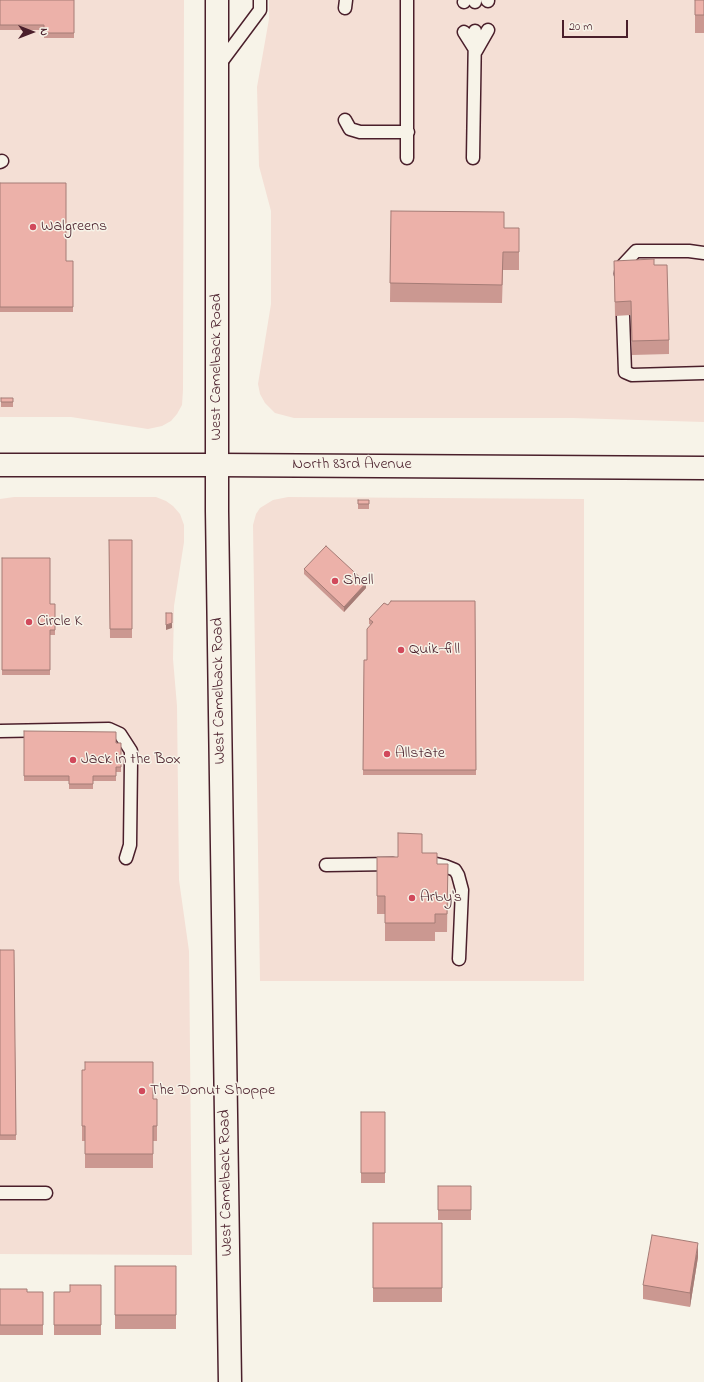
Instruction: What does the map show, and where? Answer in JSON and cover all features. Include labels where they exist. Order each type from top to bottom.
[{"type":"main road","name":"West Camelback Road","points":[[217,0],[217,465],[230,1382]]},
{"type":"main road","name":"North 83rd Avenue","points":[[0,465],[704,468]]},
{"type":"lane","points":[[217,68],[260,10],[260,0]]},
{"type":"lane","points":[[407,0],[407,158]]},
{"type":"lane","points":[[476,51],[488,30]]},
{"type":"lane","points":[[469,31],[476,51],[474,158]]},
{"type":"lane","points":[[344,120],[350,129],[360,132],[408,132]]},
{"type":"lane","points":[[621,274],[622,266],[636,251],[704,252]]},
{"type":"lane","points":[[623,316],[625,372],[632,375],[704,373]]},
{"type":"lane","points":[[0,731],[109,729],[120,734],[126,741],[131,751],[130,845],[126,858]]},
{"type":"lane","points":[[326,865],[398,863]]},
{"type":"lane","points":[[422,863],[433,863],[445,866],[455,870],[458,875],[462,890],[459,959]]},
{"type":"lane","points":[[0,1193],[46,1193]]},
{"type":"shaded area","points":[[0,0],[184,0],[183,390],[182,405],[177,414],[171,421],[162,426],[148,429],[71,417],[0,417]]},
{"type":"shaded area","points":[[269,0],[704,0],[704,422],[573,418],[294,418],[275,413],[265,403],[260,394],[258,384],[271,304],[271,211],[259,166],[257,87],[269,19]]},
{"type":"shaded area","points":[[14,497],[156,497],[173,506],[180,514],[184,525],[184,542],[174,606],[173,659],[177,706],[179,880],[189,951],[192,1255],[0,1254],[0,499]]},
{"type":"shaded area","points":[[288,497],[584,499],[584,981],[260,981],[253,525],[256,514],[260,508],[273,500]]},
{"type":"building","points":[[0,0],[74,0],[74,33],[44,33],[44,25],[0,25]]},
{"type":"building","points":[[695,0],[704,0],[704,15],[695,15]]},
{"type":"building","name":"Walgreens","points":[[0,183],[66,183],[66,261],[73,261],[73,307],[0,307]]},
{"type":"building","points":[[391,211],[504,212],[504,228],[519,228],[519,252],[503,252],[502,285],[390,283]]},
{"type":"building","points":[[654,259],[654,265],[667,265],[669,340],[632,341],[631,301],[615,302],[614,261]]},
{"type":"building","points":[[1,398],[13,398],[13,402],[1,402]]},
{"type":"building","points":[[358,500],[369,500],[369,504],[358,504]]},
{"type":"building","name":"Circle K","points":[[109,540],[132,540],[132,629],[110,629]]},
{"type":"building","name":"Shell","points":[[326,546],[366,583],[344,607],[304,569]]},
{"type":"building","name":"Circle K","points":[[2,558],[50,558],[50,604],[55,604],[55,630],[50,630],[50,670],[2,670]]},
{"type":"building","points":[[391,601],[475,601],[476,770],[363,770],[364,660],[367,660],[367,629],[373,622],[369,619],[384,603],[388,605]]},
{"type":"building","points":[[166,613],[172,613],[172,623],[166,625]]},
{"type":"building","name":"Jack in the Box","points":[[24,731],[116,732],[116,743],[121,743],[121,767],[116,767],[116,776],[93,776],[93,784],[69,784],[69,776],[24,776]]},
{"type":"building","name":"Arby's","points":[[398,833],[422,834],[422,853],[437,853],[437,864],[448,864],[447,914],[435,914],[435,923],[385,923],[385,896],[377,896],[377,857],[398,857]]},
{"type":"building","points":[[0,950],[14,950],[16,1135],[0,1135]]},
{"type":"building","points":[[85,1062],[153,1062],[153,1099],[157,1099],[157,1126],[153,1126],[153,1154],[85,1154],[85,1126],[82,1126],[82,1070],[85,1070]]},
{"type":"building","points":[[361,1112],[385,1112],[385,1173],[361,1173]]},
{"type":"building","points":[[438,1186],[471,1186],[471,1210],[438,1210]]},
{"type":"building","points":[[373,1223],[442,1223],[442,1288],[373,1288]]},
{"type":"building","points":[[652,1235],[698,1243],[690,1293],[643,1285]]},
{"type":"building","points":[[115,1266],[176,1266],[176,1315],[115,1315]]},
{"type":"building","points":[[70,1285],[101,1285],[101,1325],[54,1325],[54,1292],[70,1292]]},
{"type":"building","points":[[0,1289],[27,1289],[27,1292],[43,1292],[43,1325],[0,1325]]},
{"type":"place","name":"Walgreens","points":[[33,227]]},
{"type":"place","name":"Shell","points":[[335,581]]},
{"type":"place","name":"Circle K","points":[[29,622]]},
{"type":"place","name":"Quik-fill","points":[[401,650]]},
{"type":"place","name":"Allstate","points":[[387,754]]},
{"type":"place","name":"Jack in the Box","points":[[73,760]]},
{"type":"place","name":"Arby's","points":[[412,898]]},
{"type":"place","name":"The Donut Shoppe","points":[[142,1091]]}]
